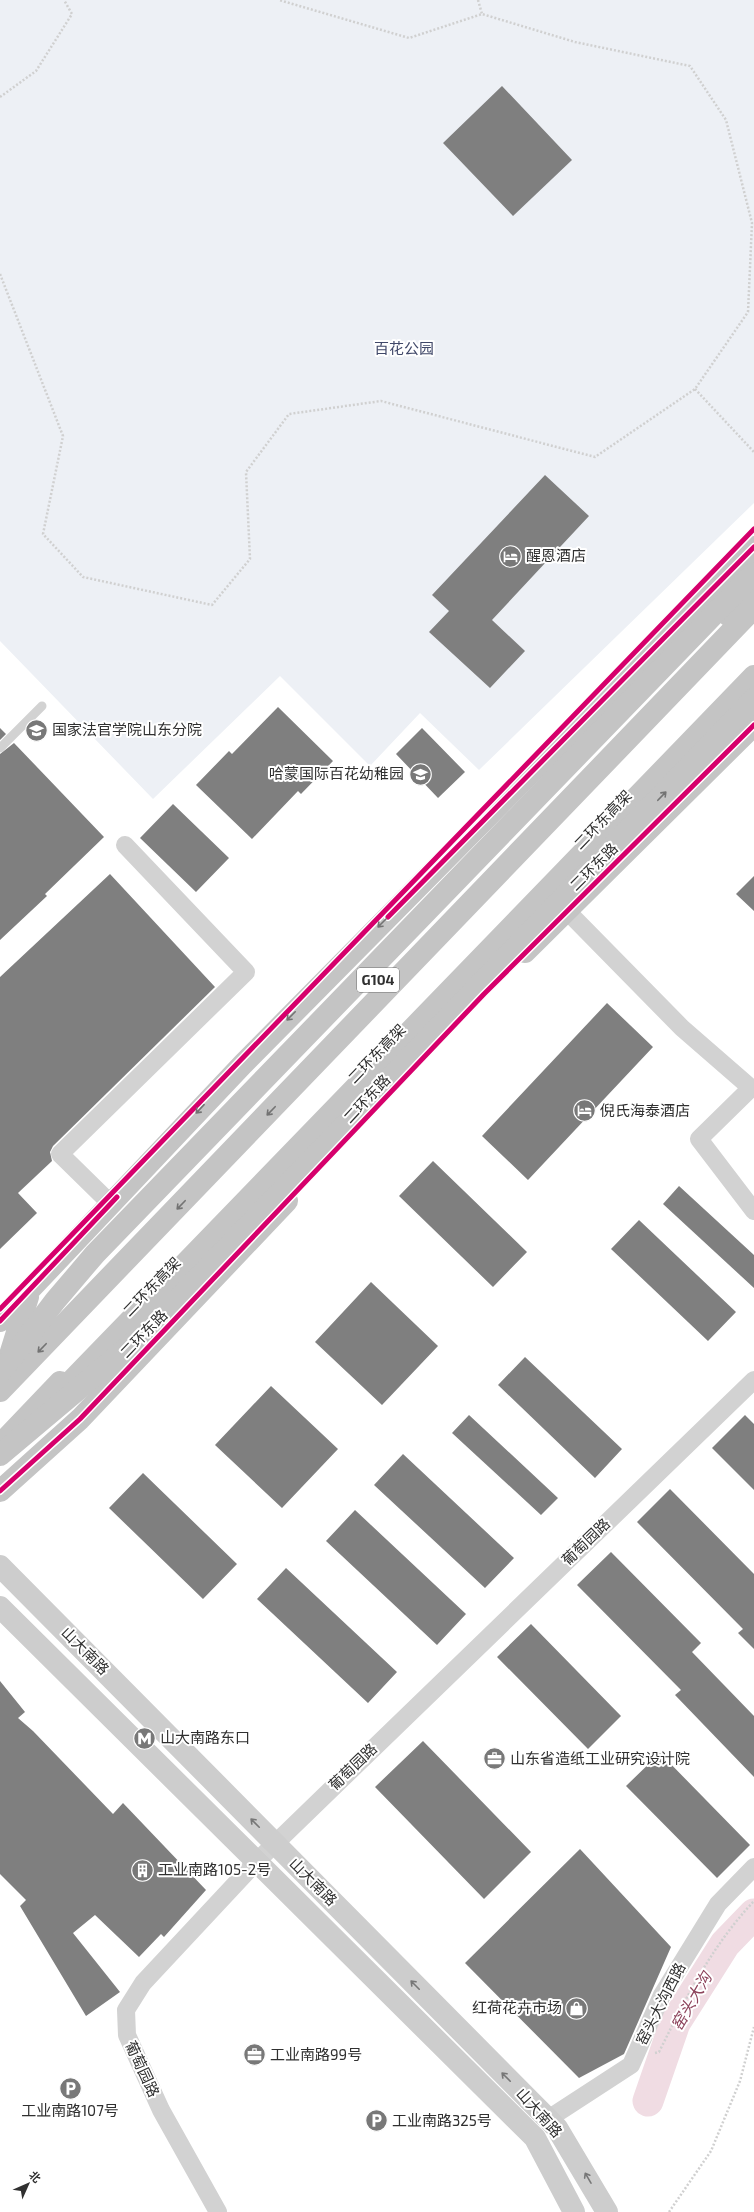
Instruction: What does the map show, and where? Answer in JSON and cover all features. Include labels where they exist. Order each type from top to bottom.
[{"type":"highway","points":[[3,1367],[6,1330],[30,1290],[243,1064],[754,547]]},
{"type":"highway","points":[[3,1367],[55,1301],[95,1254],[754,573]]},
{"type":"highway","name":"G104","points":[[3,1367],[59,1311],[754,589]]},
{"type":"highway","points":[[0,1391],[754,608]]},
{"type":"highway","name":"二环东高架","points":[[0,1444],[754,662]]},
{"type":"highway","name":"二环东路","points":[[0,1468],[40,1413],[754,676]]},
{"type":"highway","points":[[0,1455],[138,1339],[178,1299],[754,699]]},
{"type":"highway","name":"二环东路","points":[[0,1492],[80,1419],[484,994],[754,725]]},
{"type":"highway","name":"二环东路","points":[[208,1240],[270,1219]]},
{"type":"highway","points":[[6,1330],[59,1311]]},
{"type":"highway","name":"二环东路","points":[[80,1419],[104,1348]]},
{"type":"main road","name":"山大南路","points":[[0,1566],[548,2119],[560,2134],[607,2212]]},
{"type":"main road","name":"山大南路","points":[[0,1607],[534,2138],[574,2212]]},
{"type":"street","points":[[111,1204],[60,1154],[246,972],[125,845]]},
{"type":"street","points":[[567,911],[682,1028],[750,1088],[698,1139],[754,1211]]},
{"type":"street","name":"葡萄园路","points":[[218,2212],[161,2110],[127,2035],[126,2010],[148,1977],[251,1866],[754,1380]]},
{"type":"street","name":"窑头大沟西路","points":[[548,2119],[631,2065],[662,1995],[718,1904],[754,1867]]},
{"type":"lane","points":[[0,748],[42,706]]},
{"type":"path","points":[[0,97],[36,71],[72,14],[64,0]]},
{"type":"path","points":[[0,274],[63,436],[43,534],[82,577],[212,605],[250,559],[246,472],[289,414],[382,401],[516,438],[595,456],[695,389],[748,312],[753,235],[752,223],[726,120],[690,66],[575,42],[482,14],[409,38],[278,0]]},
{"type":"path","points":[[478,0],[482,14]]},
{"type":"path","points":[[695,389],[754,452]]},
{"type":"path","points":[[634,2058],[659,2052],[694,1981],[730,1926],[754,1901]]},
{"type":"path","points":[[669,2212],[711,2151],[740,2081],[754,2027]]},
{"type":"green space","name":"百花公园","points":[[0,0],[754,0],[754,503],[479,770],[420,713],[370,766],[280,676],[153,799],[0,641]]},
{"type":"building","points":[[502,86],[572,160],[513,216],[443,143]]},
{"type":"building","name":"醒恩酒店","points":[[545,475],[589,516],[492,620],[525,651],[490,688],[429,632],[449,611],[432,595]]},
{"type":"building","points":[[278,707],[333,761],[301,794],[298,791],[252,839],[196,785],[229,751],[232,754]]},
{"type":"building","points":[[0,728],[6,734],[0,740]]},
{"type":"building","points":[[422,728],[465,772],[438,798],[396,754]]},
{"type":"building","points":[[14,743],[104,837],[45,894],[47,896],[0,940],[0,754]]},
{"type":"building","points":[[173,804],[229,858],[196,892],[140,838]]},
{"type":"building","points":[[110,874],[215,987],[53,1146],[50,1152],[52,1161],[18,1193],[37,1213],[0,1249],[0,977]]},
{"type":"building","points":[[754,876],[754,911],[736,894]]},
{"type":"building","points":[[607,1003],[653,1047],[528,1180],[482,1136]]},
{"type":"building","points":[[433,1161],[527,1252],[493,1287],[399,1196]]},
{"type":"building","points":[[679,1186],[754,1255],[754,1288],[663,1204]]},
{"type":"building","points":[[639,1220],[736,1312],[708,1341],[611,1249]]},
{"type":"building","points":[[371,1282],[438,1346],[382,1405],[315,1342]]},
{"type":"building","points":[[525,1357],[622,1449],[595,1478],[498,1385]]},
{"type":"building","points":[[271,1386],[338,1449],[282,1508],[215,1445]]},
{"type":"building","points":[[469,1415],[558,1498],[541,1515],[452,1433]]},
{"type":"building","points":[[745,1415],[754,1424],[754,1490],[712,1448]]},
{"type":"building","points":[[403,1454],[514,1558],[485,1588],[374,1485]]},
{"type":"building","points":[[143,1473],[237,1564],[203,1599],[109,1508]]},
{"type":"building","points":[[670,1489],[754,1574],[754,1649],[738,1633],[743,1629],[637,1522]]},
{"type":"building","points":[[355,1510],[466,1614],[437,1645],[326,1541]]},
{"type":"building","points":[[611,1552],[701,1643],[692,1652],[754,1716],[754,1777],[675,1695],[681,1690],[577,1585]]},
{"type":"building","points":[[286,1568],[397,1672],[368,1703],[257,1599]]},
{"type":"building","points":[[531,1624],[621,1716],[588,1749],[497,1657]]},
{"type":"building","points":[[0,1681],[25,1712],[18,1718],[33,1731],[113,1814],[123,1803],[206,1890],[164,1937],[161,1934],[139,1957],[95,1915],[73,1933],[120,1992],[86,2016],[20,1906],[26,1900],[0,1874]]},
{"type":"building","points":[[423,1741],[531,1852],[484,1899],[375,1787]]},
{"type":"building","points":[[660,1753],[750,1845],[717,1878],[626,1786]]},
{"type":"building","name":"红荷花卉市场","points":[[580,1849],[671,1947],[624,2054],[579,2078],[465,1963]]},
{"type":"waterway","name":"窑头大沟","points":[[648,2101],[675,2023],[725,1944],[754,1914]]},
{"type":"cycle path","points":[[0,1309],[754,529]]},
{"type":"cycle path","points":[[388,917],[754,547]]},
{"type":"cycle path","points":[[0,1491],[80,1419],[484,994],[754,725]]},
{"type":"cycle path","points":[[0,1321],[117,1197]]},
{"type":"place","name":"醒恩酒店","points":[[510,556]]},
{"type":"place","name":"国家法官学院山东分院","points":[[36,730]]},
{"type":"place","name":"哈蒙国际百花幼稚园","points":[[420,774]]},
{"type":"place","name":"倪氏海泰酒店","points":[[584,1111]]},
{"type":"place","name":"山大南路东口","points":[[145,1738]]},
{"type":"place","name":"山东省造纸工业研究设计院","points":[[495,1759]]},
{"type":"place","name":"工业南路105-2号","points":[[142,1870]]},
{"type":"place","name":"红荷花卉市场","points":[[577,2008]]},
{"type":"place","name":"工业南路99号","points":[[254,2055]]},
{"type":"place","name":"工业南路107号","points":[[70,2088]]},
{"type":"place","name":"工业南路325号","points":[[377,2121]]}]
